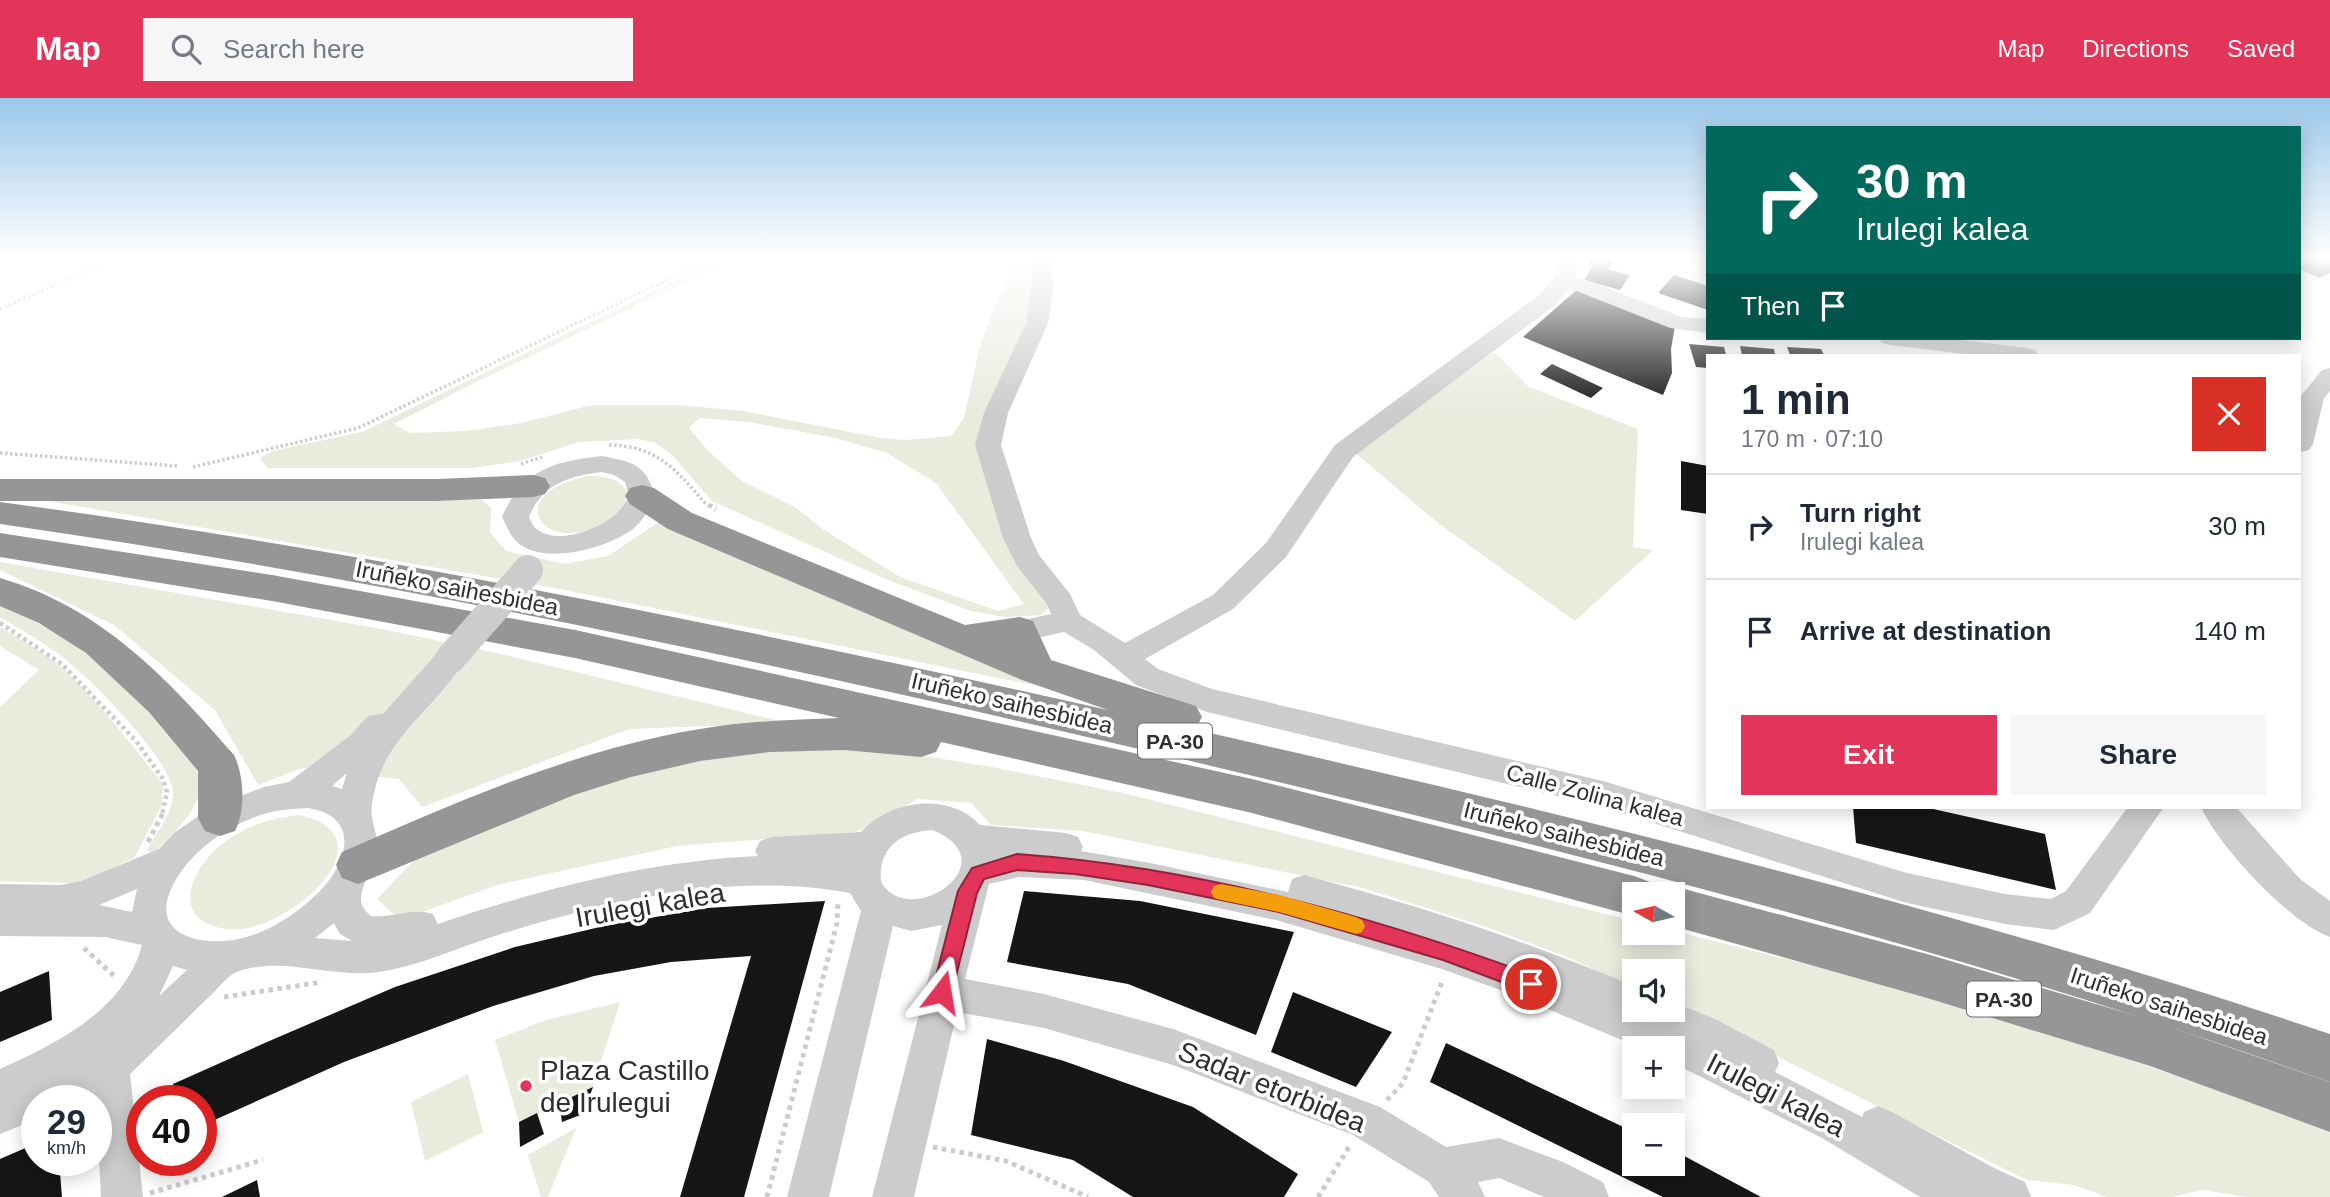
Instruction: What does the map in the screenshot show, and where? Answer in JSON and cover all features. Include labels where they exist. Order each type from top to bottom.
[{"type":"highway","points":[[0,490],[436,490],[533,486]]},
{"type":"highway","points":[[642,496],[680,521],[1036,670],[1132,703],[1546,813],[1602,844]]},
{"type":"highway","name":"Iruñeko saihesbidea","points":[[0,513],[303,559],[786,651],[1445,804],[1602,844],[2141,994],[2330,1058]]},
{"type":"highway","name":"Iruñeko saihesbidea","points":[[0,545],[272,587],[575,644],[1252,796],[1622,893]]},
{"type":"highway","points":[[0,591],[52,614],[100,643],[163,701],[219,767],[220,818]]},
{"type":"highway","points":[[965,639],[1020,631],[1036,670]]},
{"type":"highway","points":[[350,878],[488,807],[602,767],[692,746],[757,736],[825,733],[893,737],[984,750],[1369,839],[1550,873]]},
{"type":"highway","name":"Iruñeko saihesbidea","points":[[1685,909],[1927,976],[2150,1043],[2330,1107]]},
{"type":"street","points":[[1020,631],[1068,621],[1060,601],[1027,559],[1017,538],[988,445],[996,413],[1037,323],[1039,311]]},
{"type":"street","points":[[1123,658],[1223,602],[1276,550],[1344,451],[1532,311]]},
{"type":"street","points":[[1654,311],[1678,323],[1706,326]]},
{"type":"street","points":[[1906,340],[2018,354]]},
{"type":"street","points":[[2301,436],[2306,396],[2330,375]]},
{"type":"street","points":[[602,464],[621,444]]},
{"type":"street","points":[[0,920],[105,920],[157,937],[178,954],[198,958],[225,958],[265,947],[298,931],[321,914],[350,878],[363,837],[355,815],[365,769],[376,747],[445,658],[522,569],[567,544],[608,533],[628,519],[642,496],[638,478],[622,468],[602,464],[576,466],[550,475],[533,486],[520,500],[515,517],[527,536],[545,543],[567,544]]},
{"type":"street","points":[[522,569],[527,536]]},
{"type":"street","name":"Calle Zolina kalea","points":[[1068,621],[1104,642],[1147,677],[1207,700],[1603,794],[1907,888],[2006,909],[2054,915],[2078,901],[2146,809]]},
{"type":"street","points":[[298,794],[362,744],[445,658]]},
{"type":"street","points":[[0,899],[61,900],[84,896],[157,855],[183,846],[220,818],[266,799],[298,794],[330,798],[355,815]]},
{"type":"street","points":[[2219,809],[2288,890],[2330,921]]},
{"type":"street","points":[[808,1197],[863,862],[870,846],[881,833],[897,823],[924,816],[950,819],[964,827],[973,868],[893,1197]]},
{"type":"street","points":[[858,893],[896,913],[925,914],[953,904],[973,868],[1019,841],[1149,858],[1275,883],[1384,911],[1482,942],[1622,998]]},
{"type":"street","name":"Irulegi kalea","points":[[350,878],[347,915],[363,930],[381,933],[409,928],[551,885],[635,867],[710,856],[870,846]]},
{"type":"street","points":[[0,1087],[76,1051],[122,1014],[140,993],[153,972],[157,937],[148,907],[156,881],[157,855]]},
{"type":"street","name":"Irulegi kalea","points":[[973,868],[1017,862],[1075,866],[1148,877],[1279,903],[1452,955],[1557,993],[1715,1063],[1838,1125],[1959,1197]]},
{"type":"street","name":"Irulegi kalea","points":[[265,947],[324,955],[375,956],[416,947],[497,920],[565,902],[656,883],[745,872],[799,869],[835,872],[858,893]]},
{"type":"street","points":[[0,1115],[110,1067],[225,958]]},
{"type":"street","name":"Sadar etorbidea","points":[[942,992],[1044,1011],[1173,1047],[1366,1121],[1454,1183],[1499,1158],[1548,1177],[1588,1197]]},
{"type":"street","name":"Irulegi kalea","points":[[1677,1022],[1713,1038],[1981,1184],[2010,1197]]},
{"type":"street","points":[[110,1067],[121,1197]]},
{"type":"path","points":[[192,467],[358,428],[602,311]]},
{"type":"path","points":[[0,453],[178,466]]},
{"type":"path","points":[[0,623],[51,654],[84,683],[165,780],[166,805],[157,855]]},
{"type":"path","points":[[767,1197],[837,923],[839,904],[858,893]]},
{"type":"path","points":[[74,944],[92,953],[116,978],[140,993]]},
{"type":"path","points":[[1318,1197],[1366,1121],[1403,1083],[1452,955]]},
{"type":"path","points":[[182,1000],[222,998],[334,981]]},
{"type":"path","points":[[906,1143],[1006,1161],[1088,1197]]},
{"type":"path","points":[[137,1197],[263,1160]]},
{"type":"shaded area","points":[[612,311],[625,311],[394,424],[410,433],[466,431],[521,423],[592,405],[678,405],[743,411],[881,438],[906,440],[951,436],[964,418],[980,346],[993,311],[1028,311],[1026,327],[981,435],[1049,607],[1041,615],[1005,617],[971,611],[888,580],[712,501],[673,456],[656,443],[638,439],[579,442],[520,461],[474,468],[267,468],[260,458],[272,451],[362,432]],"holes":[[[700,418],[749,422],[836,438],[887,453],[936,483],[1024,604],[998,611],[900,577],[824,530],[795,507],[742,481],[707,450],[689,428]]]},
{"type":"shaded area","points":[[1494,352],[1529,387],[1638,429],[1633,547],[1653,550],[1575,621],[1438,523],[1354,452]]},
{"type":"shaded area","points":[[588,476],[610,478],[623,487],[627,492],[621,510],[606,522],[583,531],[564,533],[549,528],[540,520],[538,508],[544,496],[561,485]]},
{"type":"shaded area","points":[[36,499],[482,500],[491,508],[490,532],[506,551],[565,564],[608,556],[659,522],[1048,688],[560,589]]},
{"type":"shaded area","points":[[0,562],[382,629],[492,652],[788,723],[629,729],[422,807],[399,779],[302,768],[258,785],[215,710],[114,625],[0,570]]},
{"type":"shaded area","points":[[0,602],[61,637],[104,668],[149,709],[187,753],[197,773],[200,790],[198,799],[181,825],[153,854],[147,850],[164,822],[173,798],[168,776],[158,758],[126,718],[73,665],[0,617]]},
{"type":"shaded area","points":[[0,627],[46,656],[71,676],[107,715],[163,784],[162,805],[134,858],[88,879],[70,883],[0,881],[0,707],[39,670],[0,646]]},
{"type":"shaded area","points":[[755,749],[888,750],[1123,793],[1622,918],[1622,945],[1685,945],[1685,934],[1943,998],[2330,1127],[2330,1197],[2247,1197],[2202,1190],[2172,1197],[2107,1197],[2074,1185],[2027,1180],[1685,1011],[1685,959],[1622,959],[1622,982],[1567,957],[1489,928],[1363,888],[1083,831],[991,825],[971,803],[918,799],[856,832],[677,846],[497,885],[400,920],[377,899],[418,856],[534,803],[627,775]]},
{"type":"shaded area","points":[[299,815],[326,826],[337,842],[335,862],[322,882],[302,901],[278,917],[252,927],[228,929],[208,924],[196,915],[191,904],[191,890],[204,862],[216,849],[254,826]]},
{"type":"shaded area","points":[[620,1002],[593,1087],[519,1122],[495,1040],[546,1020]]},
{"type":"shaded area","points":[[468,1074],[483,1132],[425,1161],[411,1102]]},
{"type":"shaded area","points":[[576,1128],[548,1197],[541,1197],[528,1155]]},
{"type":"building","points":[[1552,311],[1639,311],[1675,326],[1671,349],[1672,373],[1663,395],[1523,337]]},
{"type":"building","points":[[1689,344],[1724,347],[1726,354],[1706,354],[1706,368],[1696,367]]},
{"type":"building","points":[[1740,346],[1774,349],[1775,354],[1742,354]]},
{"type":"building","points":[[1787,347],[1821,349],[1824,354],[1790,354]]},
{"type":"building","points":[[1552,364],[1603,388],[1591,398],[1540,374]]},
{"type":"building","points":[[1681,461],[1706,466],[1706,514],[1681,510]]},
{"type":"building","points":[[1853,809],[1933,809],[2045,834],[2056,890],[1856,843]]},
{"type":"building","points":[[1024,891],[1140,901],[1294,932],[1256,1035],[1128,984],[1007,962]]},
{"type":"building","points":[[825,901],[744,1197],[680,1197],[751,956],[671,962],[594,976],[493,1006],[344,1062],[217,1119],[217,1085],[173,1085],[395,987],[515,947],[604,926],[707,908]]},
{"type":"building","points":[[49,971],[52,1020],[0,1042],[0,992]]},
{"type":"building","points":[[1293,992],[1392,1032],[1356,1087],[1271,1052]]},
{"type":"building","points":[[987,1039],[1064,1061],[1193,1107],[1298,1174],[1284,1197],[1133,1197],[1073,1160],[971,1135]]},
{"type":"building","points":[[1446,1043],[1622,1126],[1622,1176],[1685,1176],[1685,1156],[1761,1197],[1663,1197],[1430,1082]]},
{"type":"building","points":[[593,1087],[583,1114],[562,1122],[559,1103]]},
{"type":"building","points":[[537,1113],[544,1134],[520,1147],[519,1122]]},
{"type":"building","points":[[21,1150],[21,1176],[60,1176],[62,1197],[0,1197],[0,1159]]},
{"type":"building","points":[[257,1180],[260,1197],[222,1197]]},
{"type":"slow traffic","points":[[1221,892],[1279,903],[1356,926]]},
{"type":"place","name":"Plaza Castillo de Irulegui","points":[[526,1086]]},
{"type":"route","points":[[942,992],[968,891],[978,873],[1017,862],[1075,866],[1148,877],[1279,903],[1443,952],[1531,984]]}]
